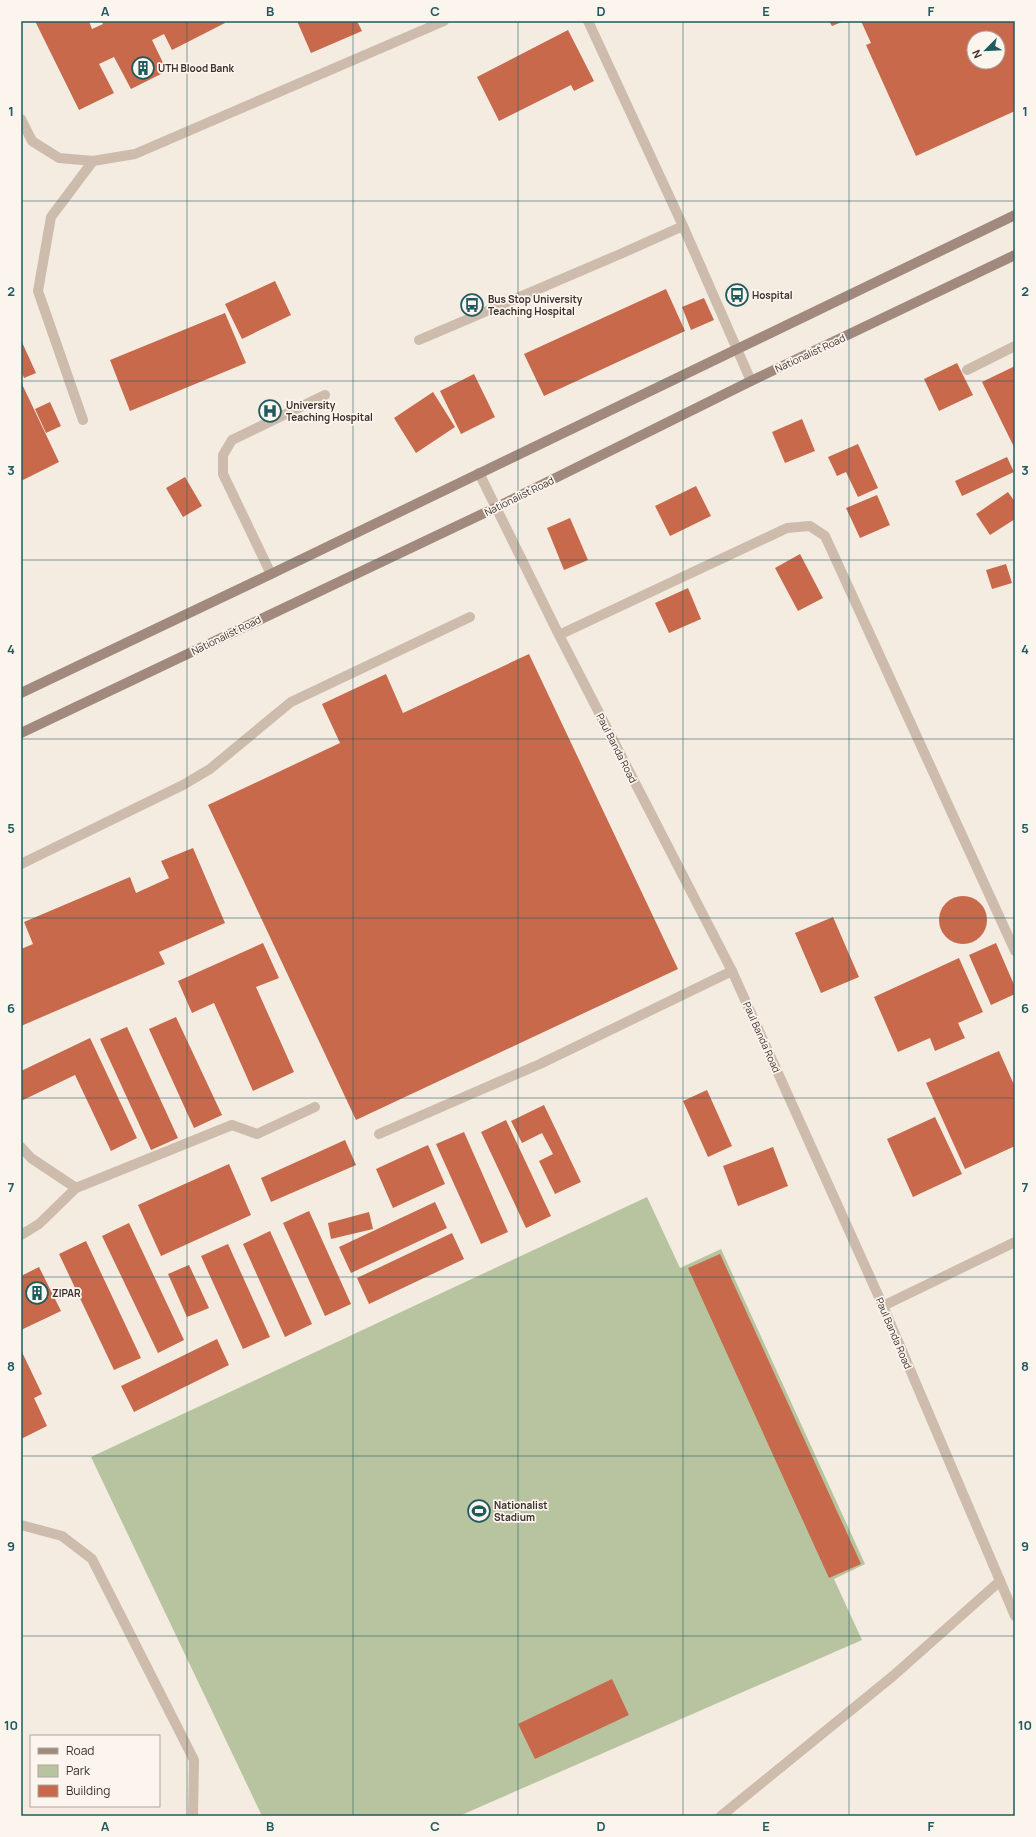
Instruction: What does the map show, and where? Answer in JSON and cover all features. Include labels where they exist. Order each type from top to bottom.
[{"type":"main road","points":[[21,693],[272,574],[1015,215]]},
{"type":"main road","name":"Nationalist Road","points":[[21,733],[497,507],[751,381],[1015,255]]},
{"type":"street","points":[[21,119],[32,141],[59,158],[93,161],[135,154],[444,21]]},
{"type":"street","points":[[588,21],[708,279],[751,381]]},
{"type":"street","points":[[83,420],[38,291],[51,217],[93,161]]},
{"type":"street","points":[[419,340],[683,226]]},
{"type":"street","points":[[967,370],[1015,346]]},
{"type":"street","points":[[272,574],[223,474],[223,455],[232,440],[325,396]]},
{"type":"street","name":"Paul Banda Road","points":[[479,473],[559,635],[732,971],[883,1306],[1015,1616]]},
{"type":"street","points":[[559,635],[787,528],[810,526],[825,536],[1015,951]]},
{"type":"street","points":[[21,864],[183,785],[210,769],[291,702],[470,617]]},
{"type":"street","points":[[379,1134],[540,1064],[732,971]]},
{"type":"street","points":[[21,1235],[39,1224],[76,1188],[232,1125],[257,1134],[315,1107]]},
{"type":"street","points":[[21,1147],[31,1158],[76,1188]]},
{"type":"street","points":[[883,1306],[1015,1242]]},
{"type":"street","points":[[21,1525],[62,1536],[92,1560],[194,1760],[193,1816]]},
{"type":"street","points":[[721,1816],[892,1676],[1000,1581]]},
{"type":"green space","name":"Nationalist Stadium","points":[[647,1197],[680,1268],[721,1249],[865,1564],[834,1579],[862,1640],[459,1816],[262,1816],[91,1457]]},
{"type":"building","name":"UTH Blood Bank","points":[[35,21],[89,21],[92,29],[103,24],[101,21],[224,21],[225,23],[172,50],[164,34],[152,40],[167,71],[131,89],[114,57],[99,64],[114,93],[79,110]]},
{"type":"building","points":[[297,21],[357,21],[362,31],[311,53]]},
{"type":"building","points":[[829,21],[844,21],[832,26]]},
{"type":"building","points":[[861,21],[1015,21],[1015,111],[916,156],[866,45],[871,43]]},
{"type":"building","points":[[568,30],[594,81],[574,91],[571,85],[499,121],[477,77]]},
{"type":"building","points":[[275,281],[291,315],[242,339],[225,304]]},
{"type":"building","points":[[666,289],[685,331],[544,396],[524,354]]},
{"type":"building","points":[[704,298],[714,320],[691,330],[682,307]]},
{"type":"building","points":[[225,313],[246,363],[130,411],[110,360]]},
{"type":"building","points":[[21,340],[36,373],[24,378],[21,371]]},
{"type":"building","points":[[957,363],[973,395],[939,411],[924,379]]},
{"type":"building","points":[[1015,366],[1015,449],[982,382]]},
{"type":"building","points":[[474,374],[495,417],[461,434],[440,391]]},
{"type":"building","points":[[21,382],[59,462],[21,481]]},
{"type":"building","points":[[433,392],[455,427],[416,453],[394,418]]},
{"type":"building","points":[[50,402],[61,426],[46,433],[35,409]]},
{"type":"building","points":[[802,419],[815,451],[785,463],[772,432]]},
{"type":"building","points":[[858,444],[878,488],[858,497],[846,472],[837,476],[828,457]]},
{"type":"building","points":[[1007,457],[1014,472],[962,496],[955,481]]},
{"type":"building","points":[[185,477],[202,506],[183,517],[166,488]]},
{"type":"building","points":[[696,486],[711,516],[670,536],[655,506]]},
{"type":"building","points":[[1008,492],[1015,502],[1015,519],[990,535],[976,514]]},
{"type":"building","points":[[877,495],[890,525],[860,538],[846,508]]},
{"type":"building","points":[[570,518],[588,560],[564,570],[547,528]]},
{"type":"building","points":[[800,554],[823,598],[798,611],[775,568]]},
{"type":"building","points":[[1006,564],[1012,583],[992,589],[986,570]]},
{"type":"building","points":[[688,588],[701,619],[669,633],[655,603]]},
{"type":"building","points":[[529,654],[678,969],[356,1120],[208,805],[340,743],[322,704],[386,674],[403,713]]},
{"type":"building","points":[[193,848],[225,923],[159,952],[165,964],[21,1026],[21,949],[33,944],[24,922],[130,877],[136,893],[169,878],[161,861]]},
{"type":"building","points":[[963,896],[972,898],[980,903],[985,911],[987,920],[985,929],[980,937],[972,942],[963,944],[954,942],[946,937],[941,929],[939,920],[941,911],[946,903],[954,898]]},
{"type":"building","points":[[833,917],[859,977],[821,993],[795,933]]},
{"type":"building","points":[[263,943],[279,978],[256,987],[294,1072],[253,1091],[214,1003],[192,1013],[178,981]]},
{"type":"building","points":[[996,943],[1015,987],[1015,994],[991,1005],[969,955]]},
{"type":"building","points":[[959,958],[983,1012],[958,1023],[965,1038],[935,1051],[930,1038],[898,1052],[874,997]]},
{"type":"building","points":[[176,1017],[222,1115],[194,1128],[149,1029]]},
{"type":"building","points":[[127,1027],[178,1138],[151,1150],[100,1039]]},
{"type":"building","points":[[90,1038],[137,1138],[111,1151],[75,1075],[21,1101],[21,1071]]},
{"type":"building","points":[[999,1051],[1015,1087],[1015,1146],[965,1169],[926,1083]]},
{"type":"building","points":[[707,1090],[732,1146],[708,1157],[683,1101]]},
{"type":"building","points":[[544,1105],[581,1182],[555,1194],[539,1161],[553,1154],[542,1133],[522,1143],[511,1121]]},
{"type":"building","points":[[935,1117],[962,1174],[913,1197],[887,1139]]},
{"type":"building","points":[[506,1120],[551,1216],[526,1228],[481,1132]]},
{"type":"building","points":[[464,1132],[508,1232],[481,1244],[436,1144]]},
{"type":"building","points":[[345,1140],[356,1165],[271,1202],[261,1178]]},
{"type":"building","points":[[428,1145],[445,1184],[393,1208],[376,1169]]},
{"type":"building","points":[[773,1147],[788,1186],[738,1206],[723,1166]]},
{"type":"building","points":[[229,1164],[251,1215],[161,1256],[138,1205]]},
{"type":"building","points":[[435,1202],[447,1228],[351,1273],[339,1247]]},
{"type":"building","points":[[309,1211],[351,1304],[325,1316],[283,1223]]},
{"type":"building","points":[[369,1212],[373,1229],[331,1239],[328,1223]]},
{"type":"building","points":[[129,1223],[184,1340],[158,1353],[102,1236]]},
{"type":"building","points":[[270,1231],[312,1324],[285,1337],[243,1244]]},
{"type":"building","points":[[452,1233],[464,1259],[369,1304],[357,1278]]},
{"type":"building","points":[[86,1241],[141,1358],[114,1370],[59,1254]]},
{"type":"building","points":[[228,1244],[270,1337],[243,1349],[201,1256]]},
{"type":"building","points":[[720,1254],[861,1564],[829,1578],[688,1268]]},
{"type":"building","points":[[189,1265],[209,1308],[187,1317],[168,1274]]},
{"type":"building","name":"ZIPAR","points":[[39,1267],[61,1311],[21,1330],[21,1276]]},
{"type":"building","points":[[217,1339],[229,1365],[134,1412],[121,1386]]},
{"type":"building","points":[[21,1350],[42,1394],[34,1398],[47,1426],[21,1439]]},
{"type":"building","points":[[612,1679],[629,1715],[535,1759],[518,1724]]},
{"type":"place","name":"UTH Blood Bank","points":[[143,68]]},
{"type":"place","name":"Hospital","points":[[737,295]]},
{"type":"place","name":"Bus Stop University Teaching Hospital","points":[[472,305]]},
{"type":"place","name":"University Teaching Hospital","points":[[270,411]]},
{"type":"place","name":"ZIPAR","points":[[37,1293]]},
{"type":"place","name":"Nationalist Stadium","points":[[479,1511]]}]
